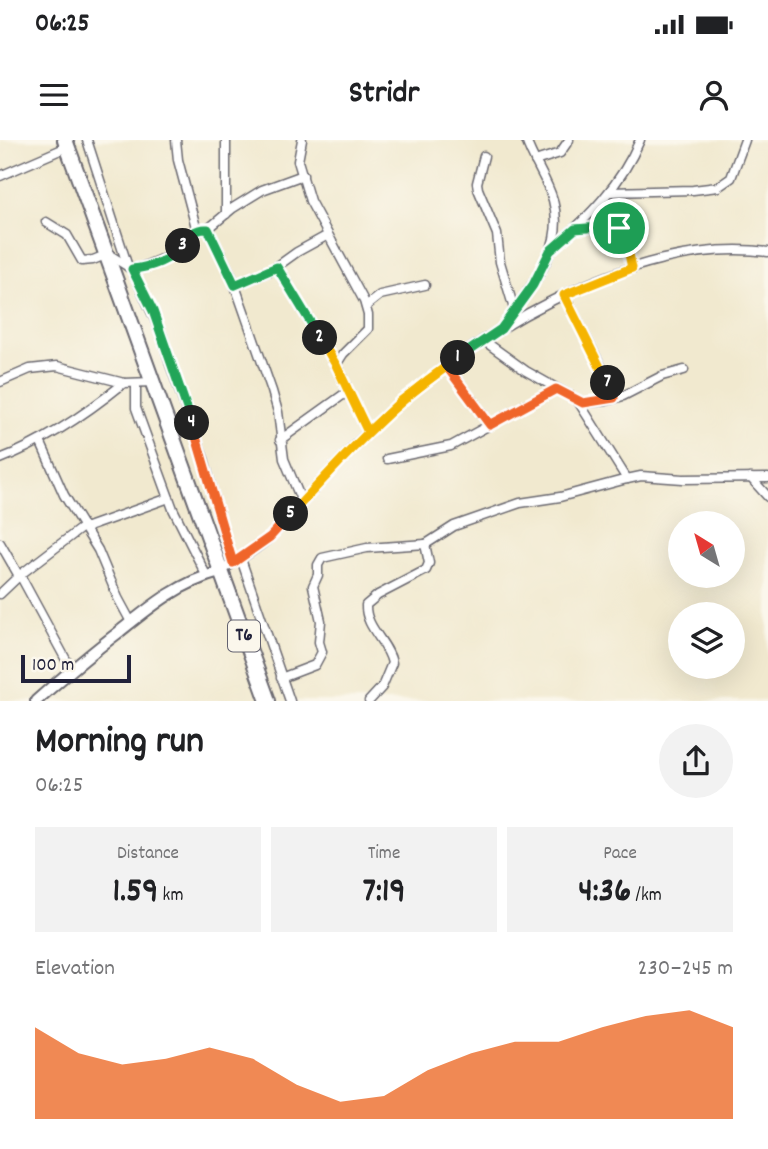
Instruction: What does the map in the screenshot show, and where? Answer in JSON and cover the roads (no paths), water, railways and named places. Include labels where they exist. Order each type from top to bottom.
[{"type":"highway","name":"T6","points":[[68,142],[153,382],[213,573],[268,701]]},
{"type":"street","points":[[87,140],[130,268],[162,335],[204,459],[227,547],[237,561],[290,701]]},
{"type":"street","points":[[176,140],[179,167],[197,231]]},
{"type":"street","points":[[226,140],[226,214]]},
{"type":"street","points":[[302,140],[298,161],[310,201],[366,306],[368,315],[368,329],[336,365]]},
{"type":"street","points":[[501,329],[533,285],[556,234],[557,218],[548,185],[526,140]]},
{"type":"street","points":[[535,161],[560,152],[569,140]]},
{"type":"street","points":[[550,251],[610,192],[640,140]]},
{"type":"street","points":[[610,192],[718,187],[731,178],[745,140]]},
{"type":"street","points":[[0,176],[68,142]]},
{"type":"street","points":[[484,156],[478,189],[497,234],[500,261],[514,309]]},
{"type":"street","points":[[46,222],[67,235],[82,261],[108,254],[130,268],[158,262],[178,252],[190,235],[208,229],[261,190],[303,175]]},
{"type":"street","points":[[575,229],[611,226],[619,228],[625,235],[632,268]]},
{"type":"street","points":[[208,229],[235,285],[278,412],[284,459],[302,502]]},
{"type":"street","points":[[235,285],[277,267],[328,235]]},
{"type":"street","points":[[36,701],[71,669],[184,584],[237,561],[270,537],[368,432],[402,400],[483,340],[538,307],[632,268],[686,254],[742,250],[768,252]]},
{"type":"street","points":[[277,267],[336,365],[368,432]]},
{"type":"street","points":[[366,306],[380,295],[425,285]]},
{"type":"street","points":[[564,295],[605,374],[614,398]]},
{"type":"street","points":[[483,340],[578,401],[594,403],[614,398],[662,376],[684,370]]},
{"type":"street","points":[[0,383],[30,369],[57,366],[124,383],[153,382]]},
{"type":"street","points":[[447,366],[490,425]]},
{"type":"street","points":[[0,459],[40,441],[92,408],[124,383]]},
{"type":"street","points":[[136,384],[136,408],[176,518],[213,573]]},
{"type":"street","points":[[387,459],[451,446],[556,389]]},
{"type":"street","points":[[280,440],[347,392]]},
{"type":"street","points":[[578,401],[627,479]]},
{"type":"street","points":[[40,441],[64,495],[98,550],[131,622]]},
{"type":"street","points":[[281,678],[314,665],[321,652],[318,642],[321,621],[313,586],[320,559],[327,556],[367,548],[425,544],[454,526],[520,503],[560,497],[641,476],[683,479],[768,478]]},
{"type":"street","points":[[751,478],[768,496]]},
{"type":"street","points":[[0,594],[19,576],[84,527],[169,498]]},
{"type":"street","points":[[0,543],[71,669]]},
{"type":"street","points":[[369,701],[382,687],[392,663],[388,651],[370,623],[366,605],[378,595],[426,570],[429,563],[425,544]]}]
